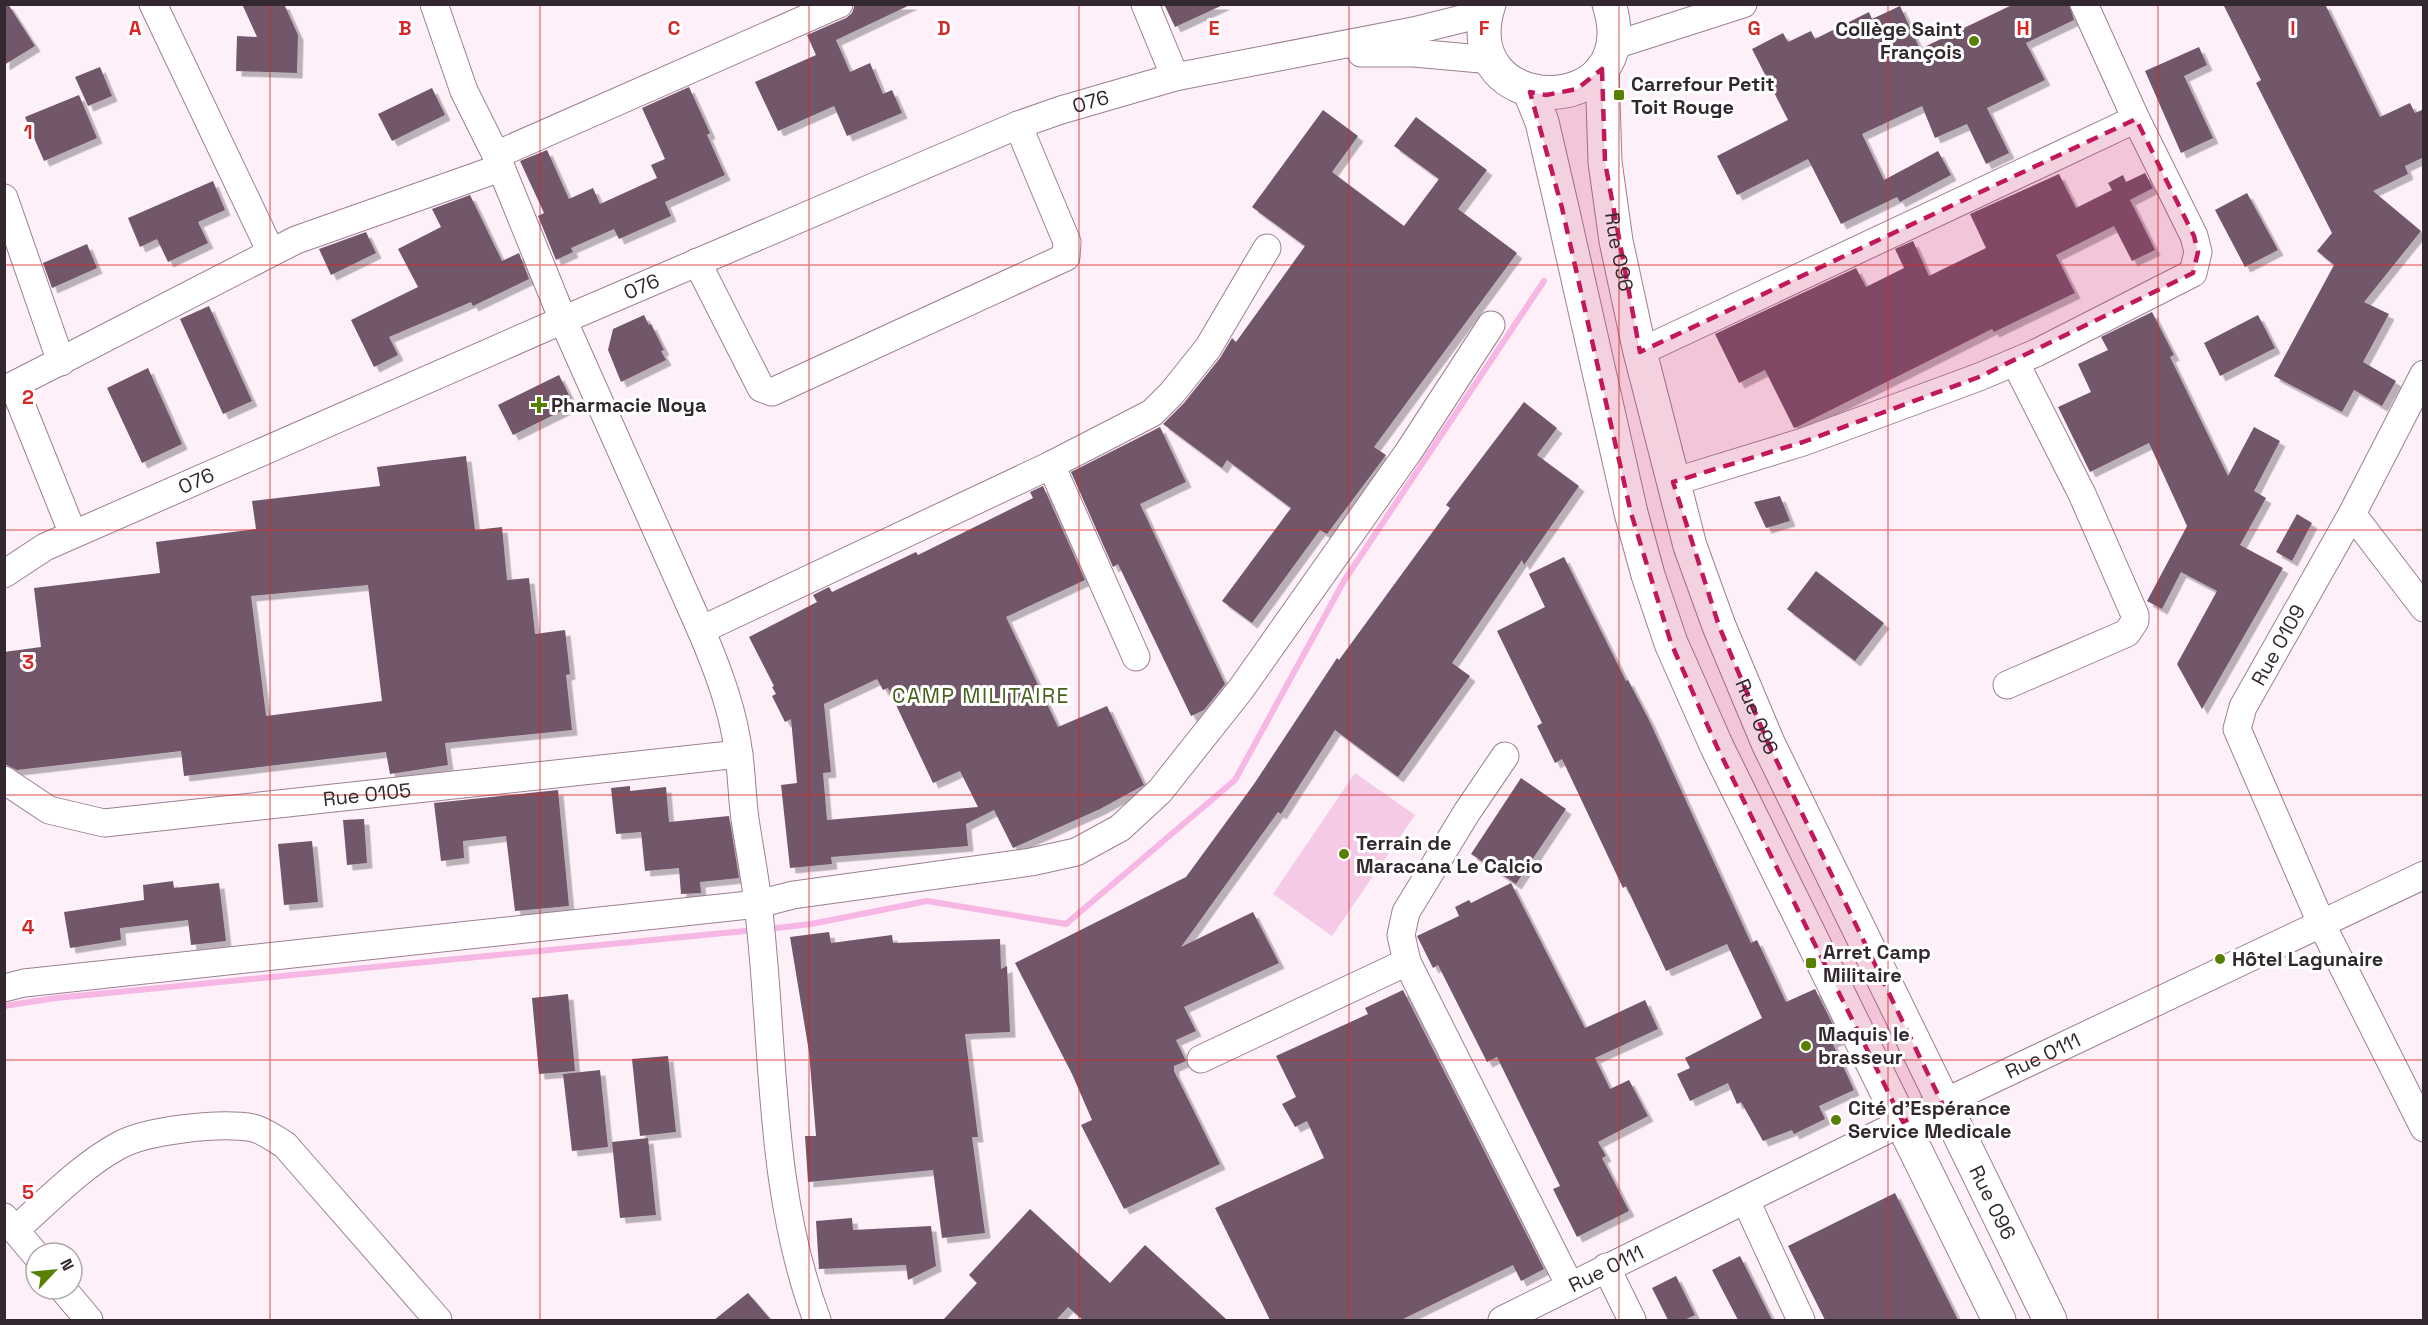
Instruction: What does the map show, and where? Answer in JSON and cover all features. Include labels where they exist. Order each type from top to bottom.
[{"type":"main road","name":"Rue O96","points":[[1609,4],[1614,18],[1607,58],[1607,173],[1616,241],[1640,352],[1690,546],[1719,626],[1768,743],[2050,1320]]},
{"type":"main road","points":[[1487,9],[1485,37],[1492,60],[1502,74],[1530,92],[1546,95],[1577,89],[1607,58]]},
{"type":"main road","points":[[1530,92],[1542,122],[1631,513],[1648,575],[1671,643],[1722,757],[2000,1320]]},
{"type":"street","points":[[153,4],[271,252]]},
{"type":"street","points":[[434,4],[464,91],[498,161],[563,320],[718,670],[739,754],[745,818],[758,904],[784,1200],[799,1265],[817,1320]]},
{"type":"street","points":[[73,534],[9,389],[296,240],[498,161],[839,4]]},
{"type":"street","points":[[1144,4],[1176,77]]},
{"type":"street","points":[[1672,482],[1803,442],[2015,362],[2193,273],[2198,252],[2194,237],[2136,119],[2084,4]]},
{"type":"street","points":[[1607,58],[1740,5]]},
{"type":"street","points":[[1299,54],[1413,31],[1487,9]]},
{"type":"street","points":[[1299,54],[1414,53],[1492,60]]},
{"type":"street","name":"O76","points":[[4,574],[45,547],[73,534],[1018,125],[1061,110],[1176,77],[1299,54]]},
{"type":"street","points":[[1640,352],[2136,119]]},
{"type":"street","points":[[697,262],[761,388],[772,392],[1066,257],[1067,242],[1018,125]]},
{"type":"street","points":[[4,198],[61,362]]},
{"type":"street","points":[[701,630],[1051,465],[1152,413],[1172,393],[1208,348],[1267,248]]},
{"type":"street","points":[[4,988],[24,983],[758,904],[793,895],[1031,862],[1076,852],[1120,828],[1160,791],[1241,689],[1409,451],[1491,325]]},
{"type":"street","points":[[2007,685],[2127,633],[2135,621],[2135,615],[2082,494],[2015,362]]},
{"type":"street","name":"Rue O109","points":[[2424,374],[2352,514],[2243,707],[2237,729],[2322,925],[2424,1128]]},
{"type":"street","points":[[1051,465],[1136,657]]},
{"type":"street","points":[[2352,514],[2424,608]]},
{"type":"street","name":"Rue O105","points":[[4,780],[49,810],[104,823],[739,754]]},
{"type":"street","points":[[1505,756],[1467,812],[1406,912],[1401,934],[1407,962],[1570,1286]]},
{"type":"street","name":"Rue O111","points":[[1502,1320],[1606,1267],[1746,1202],[1942,1103],[2424,875]]},
{"type":"street","points":[[1201,1059],[1407,962]]},
{"type":"street","points":[[25,1241],[10,1223],[119,1145],[150,1135],[200,1127],[254,1128],[285,1144],[438,1320]]},
{"type":"street","points":[[1746,1202],[1801,1320]]},
{"type":"street","points":[[1606,1267],[1632,1320]]},
{"type":"street","points":[[73,1301],[89,1320]]},
{"type":"highlighted area","points":[[1602,69],[1605,162],[1640,352],[2136,119],[2194,236],[2198,252],[2193,273],[1979,377],[1803,442],[1673,482],[1719,626],[1768,743],[1942,1103],[1903,1122],[1717,747],[1671,643],[1631,513],[1562,208],[1530,92],[1546,95],[1577,89]]},
{"type":"shaded area","name":"Terrain de Maracana Le Calcio","points":[[1355,773],[1415,815],[1332,936],[1273,894]]},
{"type":"building","points":[[4,4],[8,4],[35,46],[4,65]]},
{"type":"building","points":[[242,4],[284,4],[298,35],[297,73],[236,71],[237,36],[257,37]]},
{"type":"building","points":[[855,4],[912,4],[836,40],[850,72],[870,63],[883,94],[892,90],[902,113],[847,136],[834,106],[778,131],[755,82],[816,55],[807,35],[846,18],[852,13]]},
{"type":"building","points":[[1164,4],[1225,4],[1175,27]]},
{"type":"building","points":[[2014,4],[2069,4],[2074,20],[2026,43],[2045,80],[1987,108],[2009,153],[1986,164],[1967,124],[1935,138],[1922,106],[1862,134],[1884,180],[1938,151],[1951,175],[1900,202],[1897,197],[1841,224],[1808,159],[1737,195],[1717,156],[1788,120],[1752,49],[1783,33],[1788,42],[1811,31],[1815,39],[1869,12],[1872,19],[1900,6],[1920,49]]},
{"type":"building","points":[[2223,4],[2325,4],[2380,117],[2410,103],[2415,113],[2424,109],[2424,157],[2405,166],[2408,174],[2373,191],[2421,231],[2364,302],[2389,314],[2363,362],[2396,381],[2382,406],[2354,390],[2342,412],[2274,376],[2334,265],[2317,251],[2332,233],[2256,83],[2261,80]]},
{"type":"building","points":[[2199,47],[2207,65],[2184,76],[2213,138],[2181,153],[2145,71]]},
{"type":"building","points":[[100,67],[112,96],[88,106],[75,77]]},
{"type":"building","points":[[689,87],[710,133],[707,135],[725,175],[665,202],[671,216],[619,239],[614,229],[571,248],[573,252],[556,260],[538,216],[544,213],[520,161],[547,150],[569,199],[593,188],[600,204],[657,178],[651,165],[665,159],[642,108]]},
{"type":"building","points":[[432,88],[445,115],[392,141],[378,114]]},
{"type":"building","points":[[79,95],[97,138],[44,161],[25,117]]},
{"type":"building","points":[[1323,110],[1358,136],[1332,172],[1404,226],[1439,179],[1394,146],[1416,117],[1487,170],[1458,209],[1517,253],[1374,447],[1386,455],[1327,534],[1320,530],[1252,623],[1222,601],[1291,508],[1227,460],[1222,468],[1163,424],[1184,403],[1220,358],[1232,338],[1236,342],[1305,246],[1252,207]]},
{"type":"building","points":[[2145,173],[2153,188],[2130,200],[2155,250],[2132,261],[2114,226],[2056,255],[2075,293],[1994,332],[1992,329],[1797,427],[1794,428],[1765,370],[1739,383],[1715,334],[1856,268],[1866,287],[1904,268],[1895,249],[1913,241],[1929,276],[1986,248],[1970,214],[2059,174],[2076,208],[2112,190],[2108,183],[2123,175],[2126,182]]},
{"type":"building","points":[[213,181],[225,210],[198,222],[208,243],[168,262],[157,239],[140,247],[128,218]]},
{"type":"building","points":[[2247,193],[2278,250],[2245,267],[2215,210]]},
{"type":"building","points":[[470,195],[502,261],[519,253],[529,279],[473,306],[471,302],[389,337],[398,355],[374,367],[351,320],[418,287],[398,249],[441,227],[432,209]]},
{"type":"building","points":[[366,232],[376,253],[331,275],[319,249]]},
{"type":"building","points":[[87,244],[97,268],[52,288],[43,263]]},
{"type":"building","points":[[209,306],[252,401],[223,414],[180,319]]},
{"type":"building","points":[[2152,312],[2174,355],[2170,357],[2228,476],[2254,427],[2280,441],[2254,491],[2266,498],[2240,545],[2283,568],[2202,709],[2177,664],[2217,591],[2181,572],[2162,609],[2147,601],[2187,526],[2149,443],[2090,472],[2058,407],[2091,392],[2078,364],[2108,350],[2101,337]]},
{"type":"building","points":[[644,315],[664,350],[661,351],[666,360],[621,382],[608,350],[613,329]]},
{"type":"building","points":[[2258,315],[2275,348],[2220,376],[2204,343]]},
{"type":"building","points":[[148,368],[182,444],[142,463],[107,388]]},
{"type":"building","points":[[559,375],[574,405],[513,435],[498,405]]},
{"type":"building","points":[[1524,402],[1557,428],[1537,455],[1579,486],[1524,565],[1522,560],[1452,663],[1470,676],[1398,777],[1335,730],[1281,814],[1278,812],[1181,947],[1253,912],[1279,963],[1184,1007],[1196,1031],[1176,1040],[1186,1061],[1174,1066],[1174,1071],[1220,1164],[1124,1209],[1081,1125],[1092,1120],[1072,1074],[1015,963],[1186,877],[1254,784],[1337,658],[1339,660],[1450,508],[1446,505]]},
{"type":"building","points":[[1160,427],[1186,482],[1140,504],[1225,684],[1204,710],[1191,716],[1118,564],[1113,567],[1071,472]]},
{"type":"building","points":[[466,456],[475,530],[502,527],[507,580],[529,578],[535,634],[565,630],[570,674],[566,675],[572,730],[445,743],[448,765],[390,774],[386,752],[184,776],[181,751],[17,770],[4,764],[4,652],[41,647],[34,588],[160,573],[156,542],[256,529],[252,501],[380,486],[377,467]],"holes":[[[368,585],[382,701],[266,716],[251,596]]]},
{"type":"building","points":[[1043,486],[1085,580],[1006,617],[1058,727],[1107,706],[1144,785],[1100,809],[1013,848],[994,810],[966,824],[968,846],[831,857],[832,864],[790,868],[781,785],[797,783],[791,719],[785,722],[772,696],[776,694],[772,687],[774,686],[749,637],[817,602],[813,595],[829,587],[832,592],[916,552],[918,555],[1033,498],[1030,492]],"holes":[[[877,679],[883,690],[888,688],[933,783],[960,771],[978,807],[827,820],[823,773],[831,772],[824,704]]]},
{"type":"building","points":[[1780,496],[1790,521],[1766,528],[1754,502]]},
{"type":"building","points":[[2297,514],[2312,523],[2292,561],[2276,552]]},
{"type":"building","points":[[1564,557],[1626,681],[1628,680],[1649,720],[1751,943],[1757,940],[1786,1002],[1815,989],[1840,1039],[1832,1042],[1854,1090],[1819,1106],[1825,1119],[1794,1134],[1792,1130],[1763,1141],[1741,1102],[1737,1104],[1728,1083],[1690,1101],[1677,1074],[1690,1068],[1685,1058],[1762,1018],[1727,944],[1666,971],[1626,886],[1623,888],[1562,759],[1555,763],[1537,726],[1542,723],[1497,631],[1545,607],[1529,574]]},
{"type":"building","points":[[1816,571],[1884,623],[1855,661],[1787,609]]},
{"type":"building","points":[[1521,778],[1566,809],[1516,884],[1471,854]]},
{"type":"building","points":[[630,786],[630,791],[666,787],[669,822],[729,816],[739,878],[700,882],[701,893],[681,894],[679,868],[645,871],[641,832],[616,834],[611,788]]},
{"type":"building","points":[[558,790],[569,906],[515,911],[506,836],[463,841],[464,858],[441,861],[434,803]]},
{"type":"building","points":[[364,819],[367,863],[347,865],[343,820]]},
{"type":"building","points":[[312,841],[318,902],[284,905],[278,844]]},
{"type":"building","points":[[173,881],[174,888],[219,883],[226,941],[191,945],[188,920],[120,928],[121,940],[70,948],[64,912],[144,900],[143,885]]},
{"type":"building","points":[[1511,883],[1585,1028],[1645,1000],[1658,1029],[1595,1058],[1610,1089],[1629,1080],[1648,1116],[1598,1142],[1606,1156],[1602,1158],[1629,1211],[1577,1237],[1553,1189],[1560,1186],[1497,1057],[1487,1062],[1438,965],[1433,968],[1417,936],[1459,916],[1455,907],[1469,900],[1471,903]]},
{"type":"building","points":[[829,932],[831,943],[892,935],[893,943],[1000,939],[1001,969],[1007,966],[1010,1032],[965,1034],[978,1137],[972,1137],[985,1233],[942,1238],[933,1170],[808,1182],[805,1136],[816,1136],[809,1052],[790,937]]},
{"type":"building","points":[[1403,990],[1544,1269],[1521,1281],[1513,1265],[1401,1320],[1270,1320],[1215,1208],[1324,1158],[1307,1121],[1295,1127],[1282,1104],[1296,1097],[1276,1056],[1368,1014],[1365,1008]]},
{"type":"building","points":[[568,994],[575,1071],[539,1074],[532,998]]},
{"type":"building","points":[[668,1056],[676,1132],[640,1136],[632,1059]]},
{"type":"building","points":[[600,1070],[608,1147],[572,1151],[563,1074]]},
{"type":"building","points":[[648,1138],[656,1215],[620,1218],[612,1142]]},
{"type":"building","points":[[1895,1193],[1958,1320],[1825,1320],[1788,1246]]},
{"type":"building","points":[[1030,1209],[1110,1283],[1145,1245],[1227,1320],[1083,1320],[1068,1307],[1056,1320],[943,1320],[977,1283],[969,1275]]},
{"type":"building","points":[[852,1218],[853,1230],[931,1226],[936,1266],[908,1280],[906,1265],[819,1269],[816,1221]]},
{"type":"building","points":[[1740,1256],[1772,1320],[1738,1320],[1712,1270]]},
{"type":"building","points":[[1676,1276],[1695,1315],[1684,1320],[1668,1320],[1652,1288]]},
{"type":"building","points":[[748,1293],[771,1320],[714,1320]]},
{"type":"waterway","points":[[768,929],[811,924],[927,901],[1066,924],[1235,780],[1344,581],[1544,281]]},
{"type":"waterway","points":[[4,1006],[56,998],[755,930]]},
{"type":"place","name":"Collège Saint François","points":[[1974,41]]},
{"type":"place","name":"Carrefour Petit Toit Rouge","points":[[1619,95]]},
{"type":"place","name":"Pharmacie Noya","points":[[539,405]]},
{"type":"place","name":"Terrain de Maracana Le Calcio","points":[[1344,854]]},
{"type":"place","name":"Hôtel Lagunaire","points":[[2220,959]]},
{"type":"place","name":"Arret Camp Militaire","points":[[1811,963]]},
{"type":"place","name":"Maquis le brasseur","points":[[1806,1046]]},
{"type":"place","name":"Cité d'Espérance Service Medicale","points":[[1836,1120]]},
{"type":"district","name":"CAMP MILITAIRE","points":[[981,695]]}]
